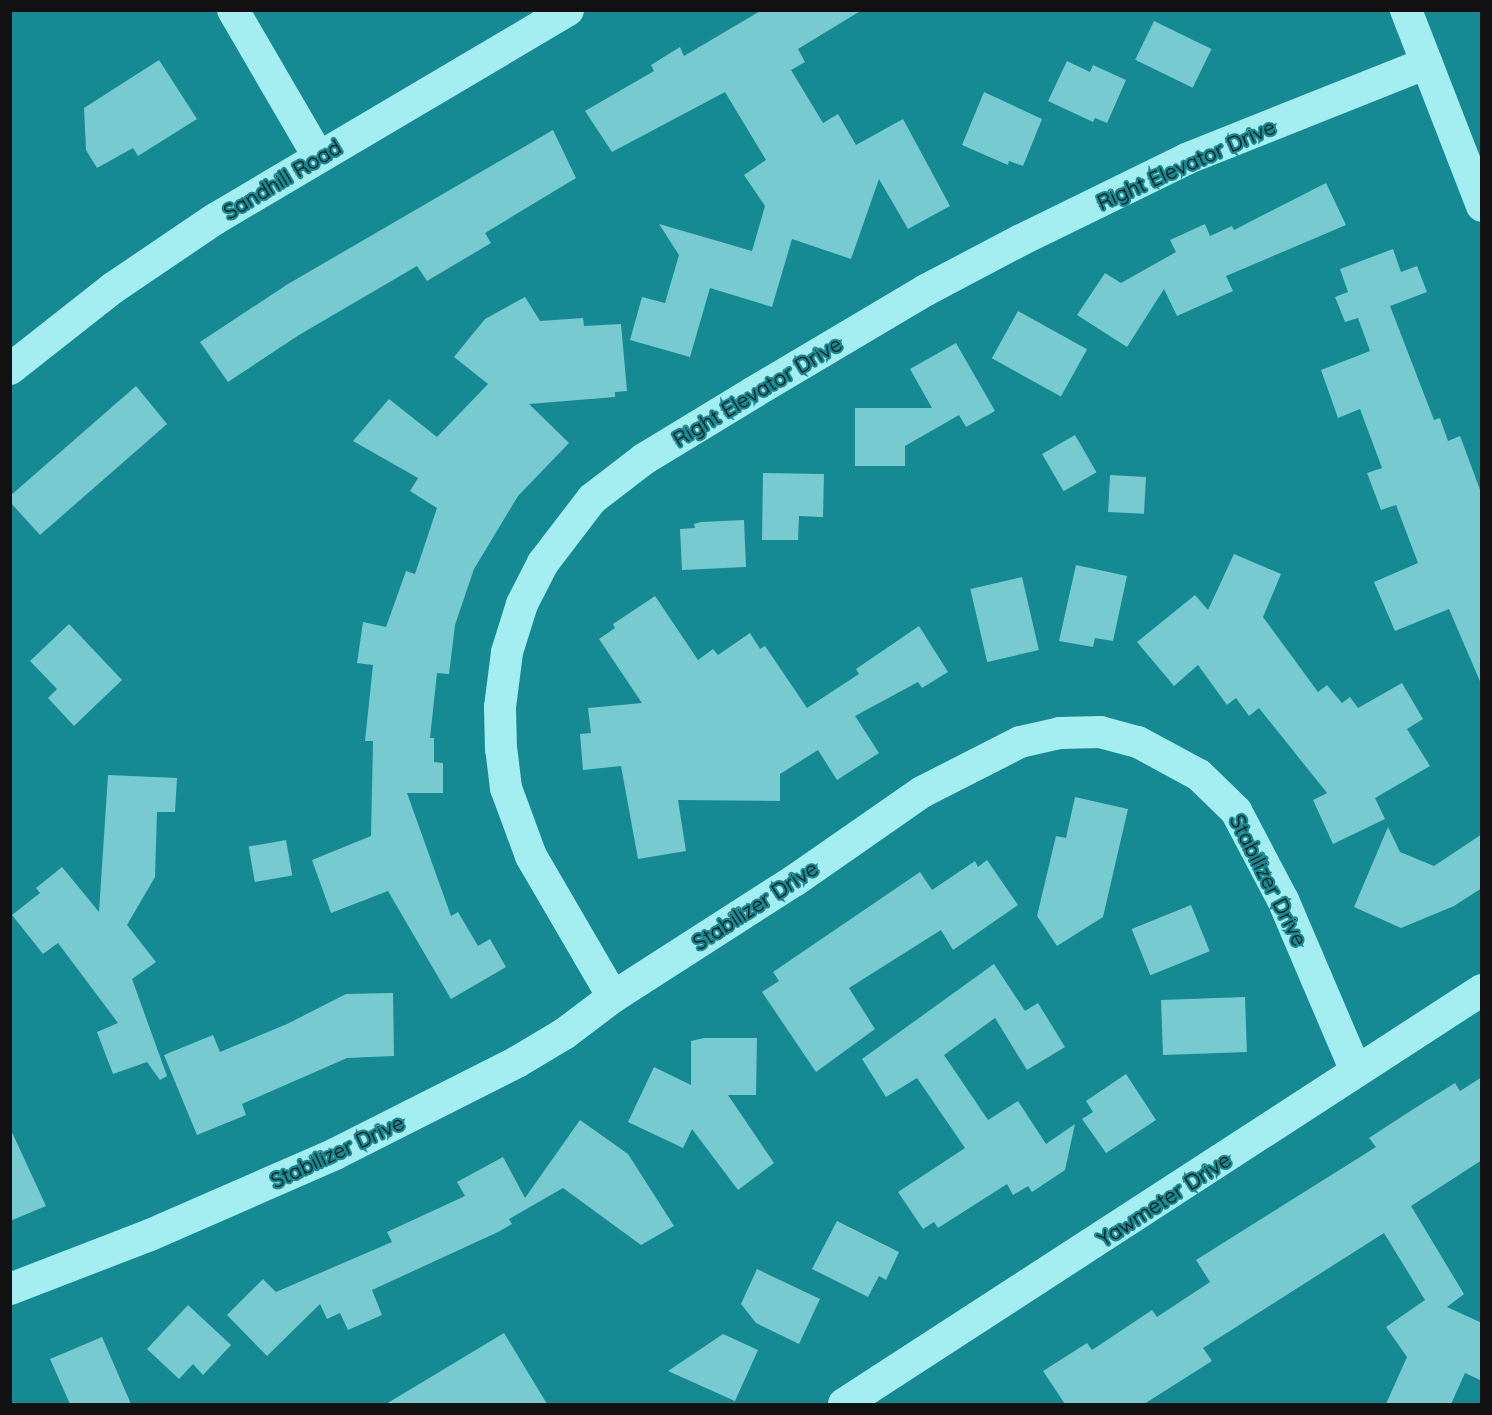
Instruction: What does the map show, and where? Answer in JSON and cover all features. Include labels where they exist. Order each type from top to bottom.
[{"type":"street","points":[[233,10],[318,156]]},
{"type":"street","name":"Sandhill Road","points":[[10,369],[113,288],[215,219],[568,10]]},
{"type":"street","points":[[1406,10],[1482,206]]},
{"type":"street","name":"Right Elevator Drive","points":[[613,998],[531,856],[506,788],[501,749],[500,707],[507,652],[522,604],[543,563],[592,499],[684,435],[979,262],[1186,159],[1427,63]]},
{"type":"street","name":"Stabilizer Drive","points":[[10,1289],[150,1235],[335,1154],[517,1062],[564,1034],[613,998],[794,881],[922,792],[977,761],[1020,742],[1060,733],[1100,732],[1138,742],[1170,757],[1218,791],[1236,811],[1283,900],[1356,1071]]},
{"type":"street","name":"Yawmeter Drive","points":[[844,1404],[1482,990]]},
{"type":"building","points":[[762,10],[862,10],[798,49],[805,62],[791,70],[823,123],[838,114],[856,145],[903,119],[950,206],[908,229],[879,179],[851,259],[792,239],[772,307],[710,288],[690,357],[630,340],[642,297],[665,303],[679,255],[659,224],[752,251],[765,206],[744,175],[766,160],[725,92],[612,152],[585,111],[654,71],[651,65],[680,47],[684,56]]},
{"type":"building","points":[[1154,21],[1212,49],[1193,88],[1135,60]]},
{"type":"building","points":[[159,60],[197,119],[138,156],[133,148],[97,168],[86,150],[84,108]]},
{"type":"building","points":[[1067,61],[1090,72],[1093,65],[1126,80],[1107,123],[1095,118],[1093,122],[1048,101]]},
{"type":"building","points":[[984,92],[1042,119],[1023,166],[1009,161],[1008,165],[962,145]]},
{"type":"building","points":[[553,130],[576,178],[485,233],[491,243],[427,281],[417,266],[299,335],[228,382],[200,342],[288,284]]},
{"type":"building","points":[[1326,183],[1346,225],[1226,276],[1233,291],[1177,316],[1164,289],[1127,347],[1077,315],[1105,273],[1121,283],[1176,252],[1170,240],[1205,224],[1210,236],[1232,226],[1234,230]]},
{"type":"building","points":[[1393,249],[1401,272],[1417,266],[1427,292],[1390,306],[1434,420],[1440,418],[1448,441],[1460,436],[1482,495],[1482,686],[1449,609],[1395,631],[1374,582],[1418,563],[1396,505],[1381,510],[1367,473],[1382,468],[1360,409],[1338,418],[1321,370],[1370,351],[1358,318],[1345,322],[1335,297],[1348,292],[1340,269]]},
{"type":"building","points":[[525,297],[540,321],[583,318],[584,326],[621,324],[627,391],[615,392],[615,397],[529,404],[569,443],[518,496],[474,569],[455,625],[449,674],[437,673],[430,738],[434,738],[434,762],[443,763],[443,793],[407,793],[451,916],[458,912],[478,946],[490,939],[506,967],[451,999],[388,891],[331,913],[312,860],[371,836],[373,741],[365,741],[373,665],[357,663],[363,622],[386,627],[406,571],[415,574],[437,508],[410,491],[418,478],[353,441],[389,399],[437,437],[488,384],[454,357],[485,319]]},
{"type":"building","points":[[1018,311],[1087,349],[1061,397],[992,358]]},
{"type":"building","points":[[956,343],[995,411],[966,427],[959,415],[905,446],[905,466],[855,466],[855,408],[932,408],[910,369]]},
{"type":"building","points":[[136,386],[167,424],[40,535],[10,502],[10,496]]},
{"type":"building","points":[[1075,435],[1096,472],[1064,491],[1042,454]]},
{"type":"building","points":[[763,473],[824,474],[823,517],[799,516],[798,540],[762,540]]},
{"type":"building","points":[[1110,475],[1146,477],[1144,514],[1108,512]]},
{"type":"building","points":[[744,520],[746,567],[682,570],[680,529],[695,528],[694,524],[701,522]]},
{"type":"building","points":[[1234,554],[1281,574],[1263,617],[1318,692],[1327,685],[1342,703],[1350,697],[1358,708],[1402,683],[1423,719],[1407,729],[1430,766],[1375,798],[1385,819],[1333,844],[1313,800],[1327,793],[1259,708],[1249,716],[1236,698],[1227,705],[1198,665],[1174,686],[1137,642],[1195,595],[1208,610]]},
{"type":"building","points":[[1076,565],[1127,576],[1113,641],[1095,638],[1093,647],[1059,641]]},
{"type":"building","points":[[1022,577],[1039,650],[987,662],[970,589]]},
{"type":"building","points":[[655,596],[698,660],[713,649],[718,655],[750,633],[760,649],[765,646],[807,708],[859,674],[856,669],[919,626],[948,672],[922,688],[918,682],[855,716],[879,753],[837,780],[818,750],[780,774],[780,801],[678,800],[686,851],[638,859],[621,766],[583,770],[580,734],[591,733],[588,708],[642,703],[599,639],[615,628],[613,624]]},
{"type":"building","points":[[69,624],[122,680],[74,726],[48,698],[57,689],[30,661]]},
{"type":"building","points":[[108,775],[177,778],[175,812],[157,812],[155,877],[127,925],[156,962],[132,979],[167,1076],[160,1080],[147,1062],[113,1074],[97,1032],[118,1023],[58,943],[43,954],[12,915],[40,893],[36,888],[62,867],[99,912]]},
{"type":"building","points":[[1075,797],[1128,809],[1103,917],[1057,946],[1037,916],[1056,836],[1066,838]]},
{"type":"building","points":[[1388,827],[1400,852],[1434,866],[1482,834],[1482,888],[1454,906],[1401,928],[1354,907]]},
{"type":"building","points":[[286,840],[292,875],[255,882],[249,847]]},
{"type":"building","points":[[987,860],[1018,905],[953,950],[941,930],[849,988],[875,1029],[816,1072],[762,992],[779,981],[773,972],[920,872],[932,890],[975,861],[978,867]]},
{"type":"building","points":[[1191,905],[1210,951],[1150,975],[1132,929]]},
{"type":"building","points":[[994,964],[1025,1011],[1038,1003],[1065,1047],[1027,1070],[995,1018],[944,1055],[988,1120],[1018,1101],[1046,1144],[1075,1124],[1065,1170],[1032,1192],[1028,1186],[1013,1195],[1007,1184],[938,1228],[934,1222],[923,1229],[898,1192],[965,1148],[917,1078],[886,1097],[862,1059]]},
{"type":"building","points":[[393,993],[394,1056],[347,1058],[242,1104],[246,1115],[197,1135],[164,1055],[213,1035],[220,1052],[287,1024],[346,994]]},
{"type":"building","points":[[1245,997],[1247,1052],[1163,1055],[1161,1000]]},
{"type":"building","points":[[704,1038],[757,1038],[756,1095],[728,1095],[774,1163],[738,1190],[692,1129],[683,1148],[628,1122],[654,1067],[691,1085],[691,1041]]},
{"type":"building","points":[[1126,1074],[1156,1120],[1106,1153],[1082,1119],[1093,1112],[1086,1101]]},
{"type":"building","points":[[1482,1077],[1482,1160],[1411,1206],[1464,1294],[1447,1307],[1482,1323],[1482,1381],[1465,1373],[1451,1404],[1386,1404],[1407,1357],[1386,1327],[1425,1300],[1384,1233],[1203,1348],[1212,1361],[1144,1404],[1065,1404],[1043,1371],[1087,1343],[1092,1350],[1152,1310],[1157,1317],[1210,1282],[1196,1260],[1376,1147],[1369,1138],[1415,1108],[1455,1083],[1460,1091]]},
{"type":"building","points":[[580,1120],[628,1154],[674,1226],[641,1245],[563,1188],[509,1219],[512,1224],[498,1232],[372,1290],[382,1315],[348,1330],[340,1313],[327,1319],[320,1304],[267,1356],[227,1315],[263,1279],[276,1292],[392,1242],[387,1232],[465,1196],[457,1182],[503,1157],[525,1198]]},
{"type":"building","points":[[10,1128],[46,1206],[10,1221]]},
{"type":"building","points":[[837,1221],[899,1252],[886,1280],[879,1276],[868,1297],[812,1269]]},
{"type":"building","points":[[757,1269],[820,1299],[799,1344],[756,1323],[741,1304]]},
{"type":"building","points":[[188,1305],[231,1345],[203,1375],[193,1364],[179,1379],[147,1349]]},
{"type":"building","points":[[504,1333],[547,1404],[386,1404]]},
{"type":"building","points":[[723,1334],[758,1350],[735,1401],[668,1371]]},
{"type":"building","points":[[102,1337],[131,1404],[70,1404],[50,1359]]}]
